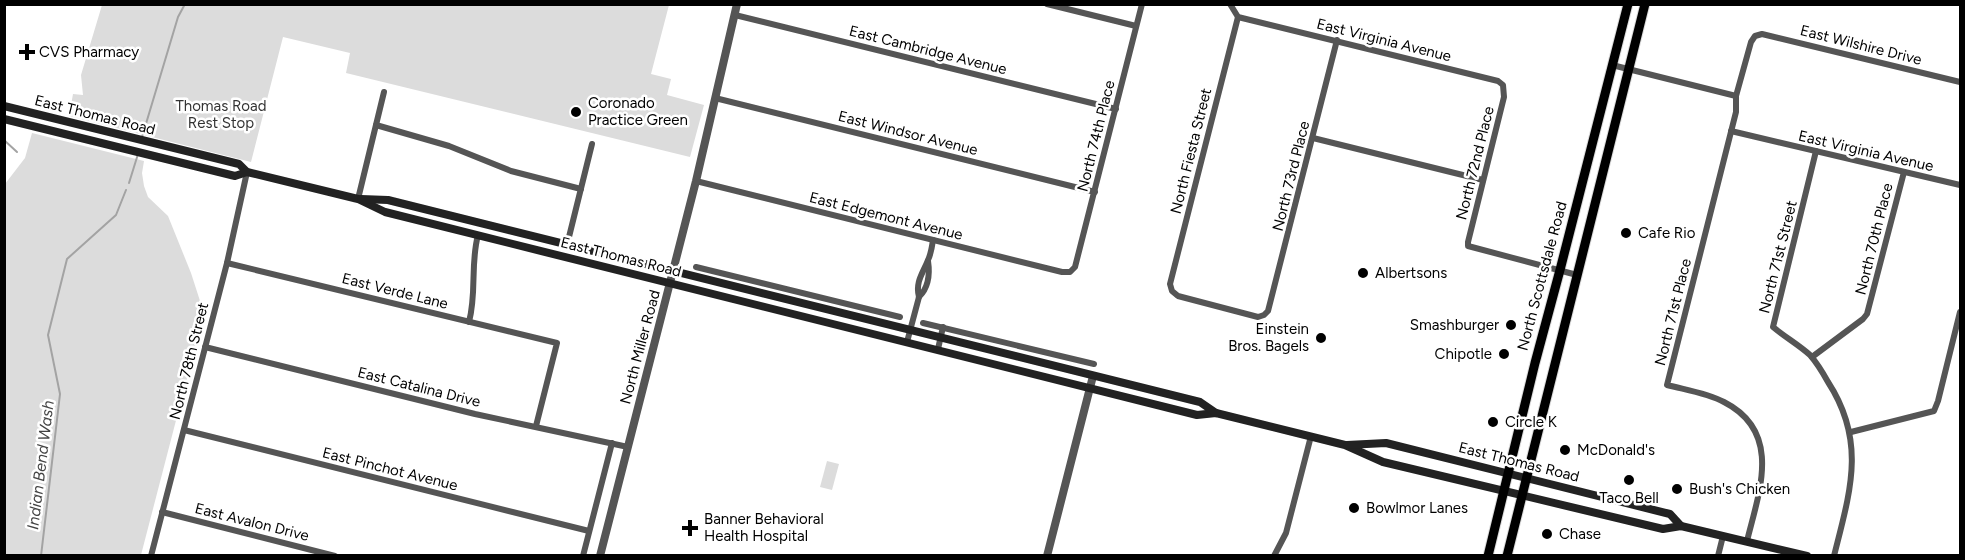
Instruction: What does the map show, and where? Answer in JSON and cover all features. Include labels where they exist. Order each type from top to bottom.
[{"type":"main road","name":"North Scottsdale Road","points":[[1488,555],[1502,492],[1628,4]]},
{"type":"main road","points":[[1507,555],[1645,4]]},
{"type":"main road","name":"East Thomas Road","points":[[4,106],[238,164],[247,172],[358,199],[388,200],[1200,402],[1216,413]]},
{"type":"main road","points":[[4,112],[18,114],[24,111]]},
{"type":"main road","name":"East Thomas Road","points":[[4,119],[235,176],[247,172]]},
{"type":"main road","name":"East Thomas Road","points":[[358,199],[385,212],[1197,415],[1216,413],[1311,436],[1345,445],[1383,462],[1502,492],[1663,529],[1681,525],[1807,555]]},
{"type":"main road","points":[[1549,312],[1566,317]]},
{"type":"main road","name":"East Thomas Road","points":[[1345,445],[1386,443],[1670,514],[1681,525]]},
{"type":"street","name":"North Miller Road","points":[[600,555],[696,181],[737,4]]},
{"type":"street","points":[[1047,4],[1137,27]]},
{"type":"street","name":"North 74th Place","points":[[1070,272],[1075,267],[1142,4]]},
{"type":"street","points":[[1230,4],[1238,17]]},
{"type":"street","name":"East Cambridge Avenue","points":[[735,15],[1116,110]]},
{"type":"street","name":"East Virginia Avenue","points":[[1238,17],[1493,79],[1503,85]]},
{"type":"street","name":"North Fiesta Street","points":[[1238,17],[1170,284],[1172,291],[1178,296],[1258,316],[1264,315]]},
{"type":"street","name":"East Wilshire Drive","points":[[1755,36],[1762,34],[1960,82]]},
{"type":"street","name":"North 71st Place","points":[[1747,541],[1764,463],[1762,448],[1755,433],[1748,421],[1737,410],[1723,402],[1667,385],[1736,112],[1736,96],[1751,42],[1755,36]]},
{"type":"street","name":"North 73rd Place","points":[[1264,315],[1268,311],[1337,40]]},
{"type":"street","points":[[1612,66],[1736,96]]},
{"type":"street","name":"North 72nd Place","points":[[1503,85],[1504,97],[1468,246],[1560,270]]},
{"type":"street","points":[[358,199],[384,92]]},
{"type":"street","name":"East Windsor Avenue","points":[[716,98],[1095,192]]},
{"type":"street","points":[[376,125],[449,146],[512,171],[581,189]]},
{"type":"street","name":"East Virginia Avenue","points":[[1731,131],[1960,185]]},
{"type":"street","points":[[1313,138],[1483,180]]},
{"type":"street","points":[[567,245],[592,144]]},
{"type":"street","name":"North 71st Street","points":[[1816,151],[1773,327],[1812,357],[1838,396],[1851,432],[1852,474],[1834,555]]},
{"type":"street","name":"North 78th Street","points":[[151,555],[227,262],[247,172]]},
{"type":"street","name":"North 70th Place","points":[[1812,357],[1867,314],[1904,172]]},
{"type":"street","name":"East Edgemont Avenue","points":[[696,181],[1062,272],[1070,272]]},
{"type":"street","points":[[469,322],[474,296],[473,260],[478,235]]},
{"type":"street","points":[[907,342],[922,269],[928,261],[933,240]]},
{"type":"street","name":"East Verde Lane","points":[[227,262],[557,343],[536,426]]},
{"type":"street","name":"East Thomas Road","points":[[696,267],[900,317]]},
{"type":"street","points":[[1560,270],[1577,275]]},
{"type":"street","points":[[741,288],[744,279]]},
{"type":"street","points":[[1851,432],[1934,411],[1960,312]]},
{"type":"street","points":[[879,335],[884,313]]},
{"type":"street","points":[[923,322],[1094,364]]},
{"type":"street","points":[[938,349],[943,327]]},
{"type":"street","name":"East Catalina Drive","points":[[205,347],[464,411],[628,447]]},
{"type":"street","points":[[1038,363],[1041,351]]},
{"type":"street","points":[[1047,555],[1093,376]]},
{"type":"street","name":"East Pinchot Avenue","points":[[184,430],[589,531]]},
{"type":"street","points":[[1274,555],[1286,533],[1311,436]]},
{"type":"street","points":[[583,555],[612,443]]},
{"type":"street","name":"East Avalon Drive","points":[[162,512],[335,555]]},
{"type":"street","points":[[1718,555],[1724,536]]},
{"type":"green space","name":"Thomas Road Rest Stop","points":[[102,5],[669,5],[651,74],[671,79],[667,95],[704,105],[690,157],[346,73],[350,53],[283,37],[251,162],[69,116],[73,94],[83,95],[81,75]]},
{"type":"green space","points":[[32,133],[144,161],[142,173],[148,197],[168,216],[201,304],[199,332],[141,555],[5,555],[5,184],[25,158]]},
{"type":"green space","points":[[827,461],[839,464],[832,490],[820,487]]},
{"type":"waterway","name":"Indian Bend Wash","points":[[142,137],[178,17],[185,4]]},
{"type":"waterway","points":[[4,140],[17,152]]},
{"type":"waterway","name":"Indian Bend Wash","points":[[129,183],[138,154]]},
{"type":"waterway","name":"Indian Bend Wash","points":[[41,556],[60,394],[48,335],[67,259],[116,215],[126,190]]},
{"type":"place","name":"CVS Pharmacy","points":[[27,52]]},
{"type":"place","name":"Coronado Practice Green","points":[[576,112]]},
{"type":"place","name":"Cafe Rio","points":[[1626,233]]},
{"type":"place","name":"Albertsons","points":[[1363,273]]},
{"type":"place","name":"Smashburger","points":[[1511,325]]},
{"type":"place","name":"Einstein Bros. Bagels","points":[[1321,338]]},
{"type":"place","name":"Chipotle","points":[[1504,354]]},
{"type":"place","name":"Circle K","points":[[1493,422]]},
{"type":"place","name":"McDonald's","points":[[1565,450]]},
{"type":"place","name":"Taco Bell","points":[[1629,480]]},
{"type":"place","name":"Bush's Chicken","points":[[1677,489]]},
{"type":"place","name":"Bowlmor Lanes","points":[[1354,508]]},
{"type":"place","name":"Banner Behavioral Health Hospital","points":[[690,528]]},
{"type":"place","name":"Chase","points":[[1547,534]]}]
